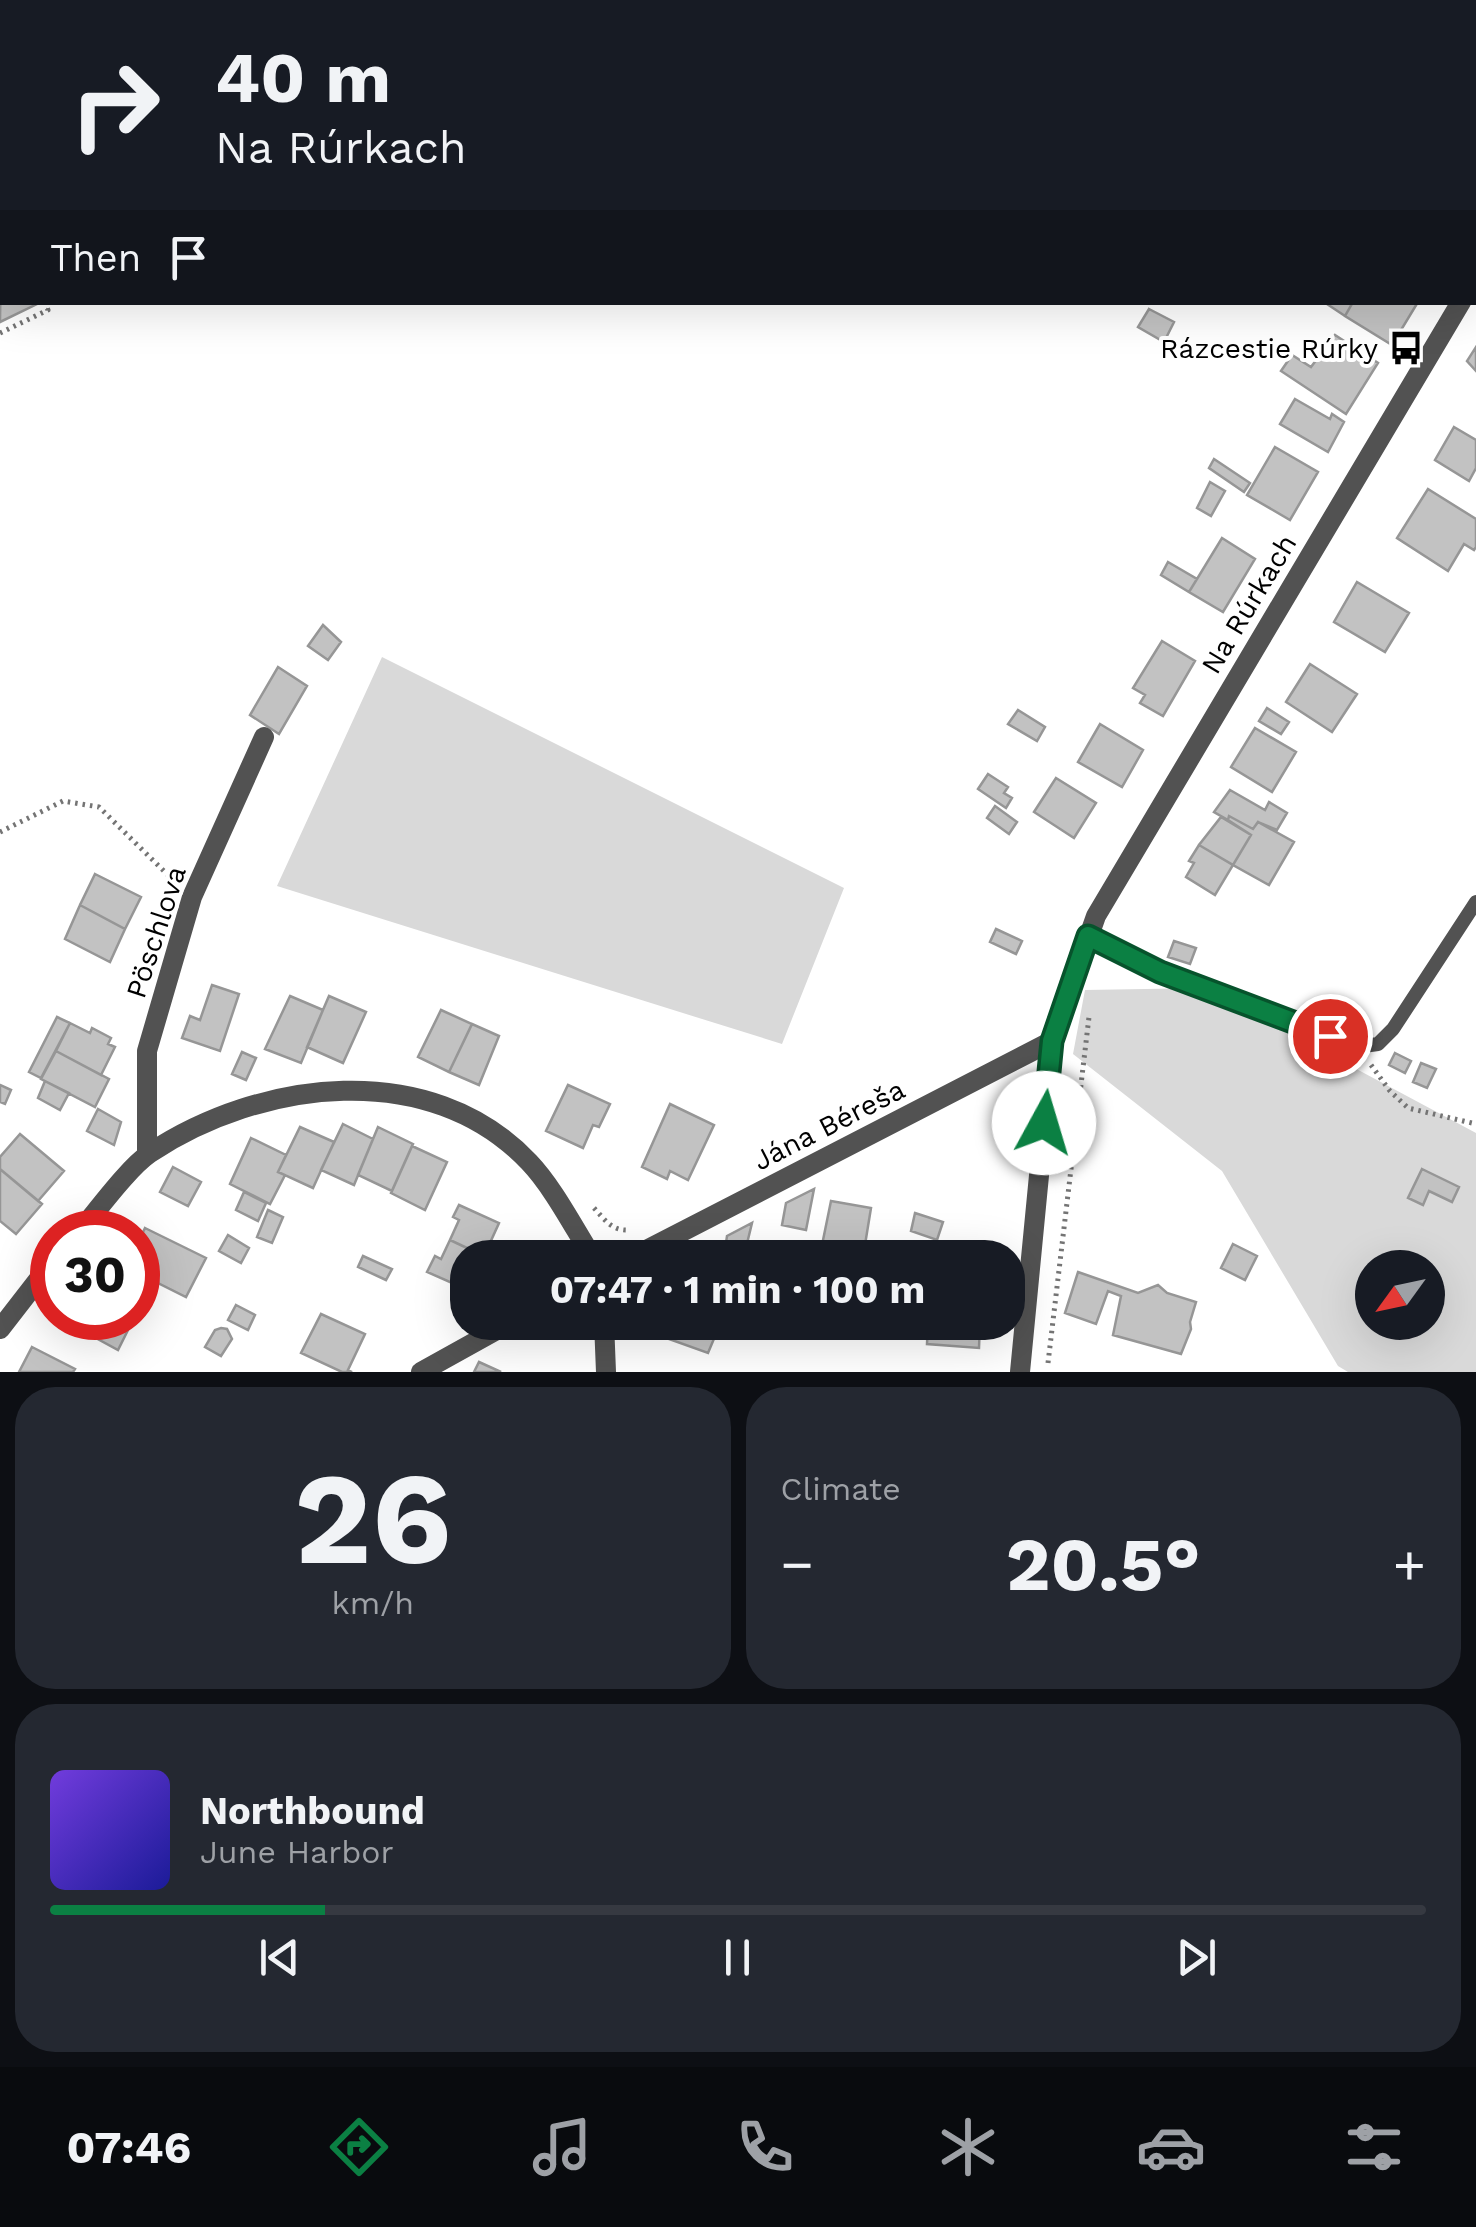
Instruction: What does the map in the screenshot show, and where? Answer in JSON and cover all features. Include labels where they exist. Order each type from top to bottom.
[{"type":"street","name":"Na Rúrkach","points":[[1020,1372],[1052,1041],[1096,916],[1460,305]]},
{"type":"street","name":"Pöschlova","points":[[147,1155],[147,1051],[192,897],[264,737]]},
{"type":"street","name":"Jána Béreša","points":[[666,1240],[1052,1041]]},
{"type":"street","points":[[98,1210],[147,1155],[240,1107],[345,1089],[398,1093],[448,1107],[492,1131],[530,1163],[581,1240]]},
{"type":"street","points":[[0,1328],[30,1290]]},
{"type":"street","points":[[421,1372],[479,1340]]},
{"type":"street","points":[[605,1340],[606,1372]]},
{"type":"lane","points":[[1088,936],[1160,972],[1356,1046],[1378,1044],[1393,1029],[1476,902]]},
{"type":"path","points":[[0,333],[48,310],[46,305]]},
{"type":"path","points":[[0,832],[63,801],[99,807],[192,897]]},
{"type":"path","points":[[1048,1372],[1091,1005]]},
{"type":"path","points":[[1356,1046],[1408,1108],[1476,1124]]},
{"type":"path","points":[[586,1199],[618,1231],[636,1230]]},
{"type":"shaded area","points":[[382,657],[844,888],[782,1044],[277,886]]},
{"type":"shaded area","points":[[1205,988],[1476,1133],[1476,1372],[1348,1372],[1338,1366],[1222,1171],[1073,1054],[1085,990]]},
{"type":"building","points":[[0,305],[35,305],[0,322]]},
{"type":"building","points":[[1328,305],[1351,305],[1345,316]]},
{"type":"building","points":[[1351,305],[1416,305],[1392,345],[1345,316]]},
{"type":"building","points":[[1149,309],[1174,322],[1164,342],[1138,327]]},
{"type":"building","points":[[1335,335],[1378,363],[1346,414],[1281,371],[1292,355],[1311,367]]},
{"type":"building","points":[[1476,347],[1476,371],[1467,361]]},
{"type":"building","points":[[1295,399],[1330,419],[1332,414],[1344,422],[1328,452],[1280,424]]},
{"type":"building","points":[[1454,427],[1476,440],[1476,468],[1469,481],[1435,460]]},
{"type":"building","points":[[1275,447],[1318,472],[1290,520],[1247,495]]},
{"type":"building","points":[[1214,459],[1250,483],[1244,492],[1209,468]]},
{"type":"building","points":[[1210,482],[1225,491],[1211,516],[1197,508]]},
{"type":"building","points":[[1428,489],[1476,519],[1476,547],[1474,550],[1464,544],[1448,571],[1397,538]]},
{"type":"building","points":[[1222,538],[1255,559],[1223,612],[1189,592]]},
{"type":"building","points":[[1168,562],[1197,579],[1189,592],[1161,575]]},
{"type":"building","points":[[1357,582],[1409,613],[1385,652],[1334,622]]},
{"type":"building","points":[[323,625],[341,642],[328,660],[308,646]]},
{"type":"building","points":[[1162,641],[1195,661],[1163,716],[1140,703],[1145,695],[1133,688]]},
{"type":"building","points":[[1310,664],[1357,694],[1332,732],[1286,702]]},
{"type":"building","points":[[278,667],[307,686],[279,734],[250,715]]},
{"type":"building","points":[[1267,708],[1289,722],[1281,734],[1259,721]]},
{"type":"building","points":[[1018,710],[1045,727],[1037,741],[1008,724]]},
{"type":"building","points":[[1100,724],[1143,750],[1122,787],[1078,762]]},
{"type":"building","points":[[1255,728],[1296,752],[1272,792],[1231,767]]},
{"type":"building","points":[[988,774],[1008,787],[1004,793],[1012,798],[1006,808],[978,789]]},
{"type":"building","points":[[1056,778],[1096,803],[1074,838],[1034,812]]},
{"type":"building","points":[[1230,790],[1265,810],[1269,802],[1287,813],[1277,830],[1258,822],[1253,829],[1214,812]]},
{"type":"building","points":[[995,806],[1017,822],[1009,834],[987,818]]},
{"type":"building","points":[[1229,816],[1253,829],[1258,822],[1294,842],[1269,885],[1233,865],[1251,835],[1228,820]]},
{"type":"building","points":[[1221,817],[1251,835],[1233,865],[1199,845]]},
{"type":"building","points":[[1199,845],[1233,865],[1215,895],[1186,877],[1194,863],[1189,861]]},
{"type":"building","points":[[95,874],[141,897],[125,929],[80,905]]},
{"type":"building","points":[[80,905],[125,929],[110,962],[65,939]]},
{"type":"building","points":[[996,929],[1022,941],[1016,954],[990,942]]},
{"type":"building","points":[[1174,941],[1196,948],[1190,964],[1168,957]]},
{"type":"building","points":[[212,985],[239,994],[220,1051],[182,1038],[190,1016],[200,1020]]},
{"type":"building","points":[[290,996],[323,1010],[301,1063],[265,1049]]},
{"type":"building","points":[[329,996],[366,1012],[343,1063],[307,1047]]},
{"type":"building","points":[[441,1010],[472,1024],[449,1072],[418,1057]]},
{"type":"building","points":[[57,1017],[70,1023],[41,1078],[29,1072]]},
{"type":"building","points":[[70,1023],[111,1038],[108,1044],[115,1047],[101,1075],[56,1051]]},
{"type":"building","points":[[472,1024],[499,1036],[479,1085],[449,1072]]},
{"type":"building","points":[[56,1051],[109,1079],[95,1107],[41,1079]]},
{"type":"building","points":[[242,1052],[256,1058],[246,1080],[232,1074]]},
{"type":"building","points":[[1395,1053],[1411,1061],[1405,1073],[1389,1065]]},
{"type":"building","points":[[1421,1063],[1436,1069],[1427,1088],[1413,1082]]},
{"type":"building","points":[[45,1081],[69,1093],[60,1110],[38,1098]]},
{"type":"building","points":[[0,1085],[11,1090],[5,1104],[0,1102]]},
{"type":"building","points":[[568,1085],[610,1104],[599,1127],[593,1125],[583,1148],[546,1131]]},
{"type":"building","points":[[1070,1099],[1077,1100],[1075,1120],[1068,1120]]},
{"type":"building","points":[[670,1104],[714,1125],[688,1180],[670,1171],[667,1179],[642,1167]]},
{"type":"building","points":[[98,1109],[121,1122],[114,1145],[87,1131]]},
{"type":"building","points":[[343,1124],[373,1139],[354,1185],[321,1170]]},
{"type":"building","points":[[300,1127],[334,1142],[313,1188],[278,1172]]},
{"type":"building","points":[[378,1127],[413,1144],[392,1191],[358,1175]]},
{"type":"building","points":[[20,1134],[64,1171],[38,1201],[0,1169],[0,1157]]},
{"type":"building","points":[[251,1138],[286,1155],[278,1172],[285,1175],[270,1204],[230,1184]]},
{"type":"building","points":[[412,1146],[447,1162],[425,1210],[391,1193]]},
{"type":"building","points":[[173,1167],[201,1182],[188,1206],[160,1192]]},
{"type":"building","points":[[0,1169],[42,1204],[37,1210],[30,1210],[30,1218],[16,1234],[0,1221]]},
{"type":"building","points":[[1422,1169],[1459,1187],[1452,1202],[1429,1191],[1423,1205],[1408,1198]]},
{"type":"building","points":[[814,1189],[806,1230],[782,1225],[786,1203]]},
{"type":"building","points":[[244,1192],[266,1203],[258,1221],[236,1210]]},
{"type":"building","points":[[831,1201],[871,1208],[866,1240],[823,1240]]},
{"type":"building","points":[[459,1205],[499,1223],[491,1240],[450,1240],[459,1220],[453,1217]]},
{"type":"building","points":[[268,1210],[283,1217],[272,1243],[257,1237]]},
{"type":"building","points":[[915,1213],[943,1222],[937,1240],[911,1231]]},
{"type":"building","points":[[752,1223],[748,1240],[726,1240],[727,1236]]},
{"type":"building","points":[[160,1235],[206,1258],[186,1297],[160,1284]]},
{"type":"building","points":[[228,1235],[249,1248],[241,1263],[219,1251]]},
{"type":"building","points":[[450,1240],[450,1282],[427,1272],[435,1256],[441,1259]]},
{"type":"building","points":[[1233,1244],[1257,1256],[1245,1280],[1221,1268]]},
{"type":"building","points":[[363,1256],[392,1269],[386,1280],[358,1267]]},
{"type":"building","points":[[1078,1272],[1138,1293],[1158,1285],[1167,1293],[1196,1302],[1181,1354],[1113,1335],[1121,1296],[1108,1291],[1096,1324],[1065,1313]]},
{"type":"building","points":[[236,1305],[255,1315],[248,1330],[228,1320]]},
{"type":"building","points":[[321,1314],[365,1334],[348,1370],[352,1372],[342,1372],[301,1353]]},
{"type":"building","points":[[227,1329],[232,1339],[221,1356],[205,1347],[215,1330]]},
{"type":"building","points":[[100,1340],[123,1340],[118,1350]]},
{"type":"building","points":[[672,1340],[713,1340],[708,1353]]},
{"type":"building","points":[[927,1340],[979,1340],[979,1348],[927,1344]]},
{"type":"building","points":[[32,1347],[75,1369],[19,1372]]},
{"type":"building","points":[[479,1362],[501,1372],[474,1372]]},
{"type":"place","name":"Rázcestie Rúrky","points":[[1406,348]]},
{"type":"route","points":[[1044,1123],[1052,1041],[1088,936],[1160,972],[1330,1036]]}]
